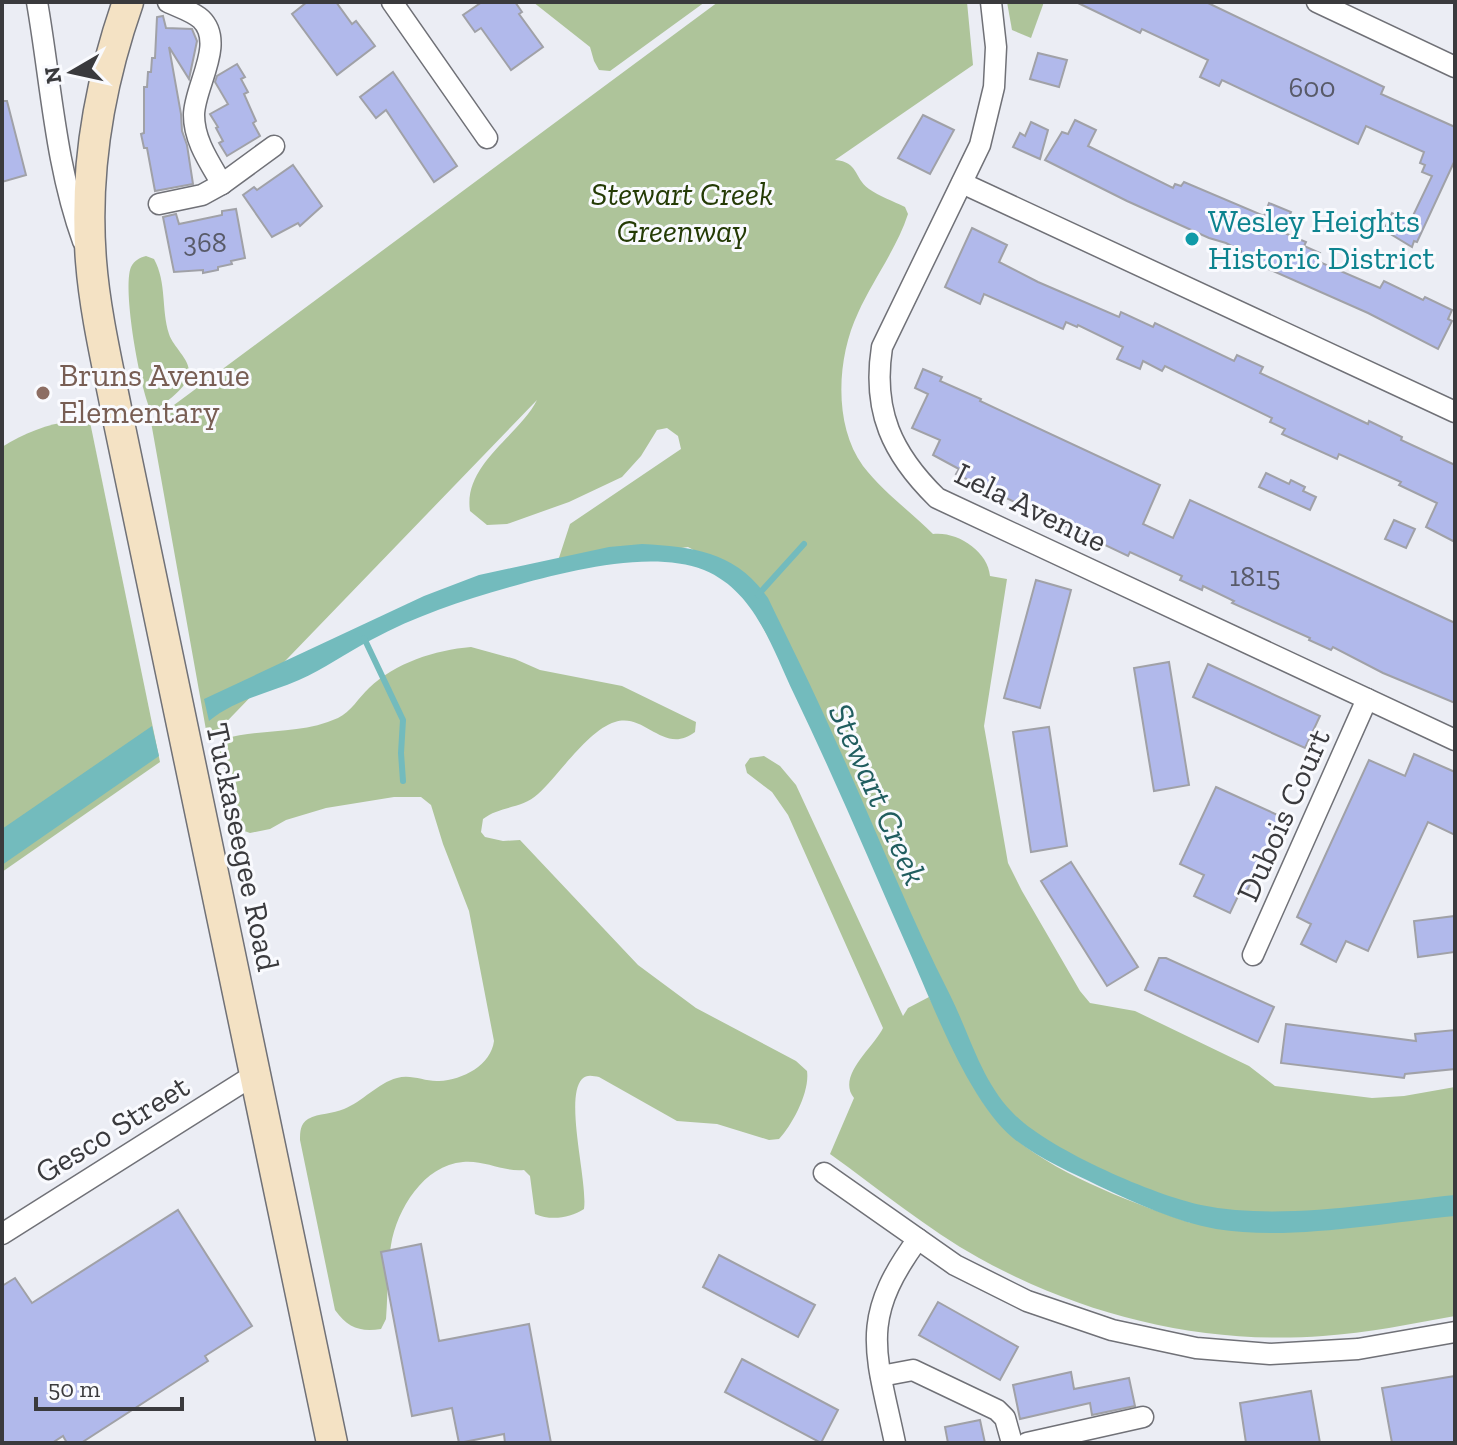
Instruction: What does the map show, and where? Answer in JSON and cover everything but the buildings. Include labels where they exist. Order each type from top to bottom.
[{"type":"main road","name":"Tuckaseegee Road","points":[[128,2],[100,98],[91,182],[91,264],[118,418],[332,1443]]},
{"type":"street","points":[[37,2],[51,82],[53,120],[70,206],[91,264]]},
{"type":"street","points":[[168,2],[203,21],[210,36],[209,57],[198,86],[194,115],[198,139],[222,184]]},
{"type":"street","points":[[392,2],[487,138]]},
{"type":"street","name":"Lela Avenue","points":[[991,2],[996,47],[994,87],[980,145],[882,347],[878,376],[882,409],[893,443],[915,476],[937,498],[1455,740]]},
{"type":"street","points":[[1317,2],[1455,67]]},
{"type":"street","points":[[159,204],[202,195],[274,146]]},
{"type":"street","points":[[962,183],[1455,412]]},
{"type":"street","name":"Dubois Court","points":[[1253,955],[1367,699]]},
{"type":"street","name":"Gesco Street","points":[[2,1234],[254,1075]]},
{"type":"street","points":[[824,1173],[955,1265],[1027,1301],[1112,1330],[1196,1348],[1270,1354],[1358,1349],[1455,1332]]},
{"type":"street","points":[[895,1443],[876,1336],[882,1300],[901,1262],[918,1239]]},
{"type":"street","points":[[881,1376],[913,1370],[997,1410],[1005,1418],[1012,1443]]},
{"type":"street","points":[[1027,1443],[1143,1417]]},
{"type":"green space","points":[[533,2],[705,2],[610,71],[599,70],[590,47]]},
{"type":"green space","name":"Stewart Creek Greenway","points":[[718,2],[967,2],[973,65],[835,160],[848,164],[869,189],[905,207],[908,214],[858,313],[846,350],[841,391],[853,449],[879,484],[933,534],[952,536],[970,544],[984,558],[990,576],[1007,579],[984,726],[1008,863],[1080,991],[1090,1003],[1135,1011],[1249,1066],[1275,1086],[1372,1098],[1455,1087],[1455,1316],[1356,1333],[1278,1338],[1189,1331],[1102,1311],[1060,1296],[979,1258],[922,1222],[830,1154],[854,1098],[850,1089],[853,1071],[883,1028],[788,815],[772,792],[747,773],[745,765],[750,758],[764,756],[780,766],[796,785],[903,1016],[908,1008],[929,997],[966,1074],[993,1116],[1011,1135],[1033,1152],[1084,1181],[1191,1223],[1071,1166],[1002,1110],[917,953],[819,730],[732,571],[688,547],[556,567],[570,524],[681,449],[678,436],[667,428],[657,430],[641,456],[622,477],[569,502],[507,524],[487,525],[470,511],[470,494],[475,479],[537,400],[208,741],[151,422]]},
{"type":"green space","points":[[1007,2],[1044,2],[1031,38],[1012,30]]},
{"type":"green space","points":[[146,256],[154,259],[158,268],[169,334],[189,368],[188,379],[155,411],[151,411],[142,382],[129,295],[131,267]]},
{"type":"green space","points":[[73,421],[90,422],[160,762],[2,872],[2,447],[36,430]]},
{"type":"green space","points":[[471,647],[515,659],[540,670],[622,686],[696,722],[695,732],[674,739],[626,721],[605,727],[584,743],[532,799],[483,819],[481,832],[485,837],[503,841],[520,840],[638,965],[696,1008],[796,1061],[807,1071],[806,1088],[795,1116],[784,1133],[779,1139],[769,1140],[717,1124],[677,1121],[599,1077],[584,1077],[577,1089],[575,1104],[584,1209],[560,1218],[535,1214],[530,1176],[524,1170],[463,1162],[436,1171],[415,1191],[399,1217],[391,1245],[386,1319],[381,1329],[367,1330],[350,1325],[335,1310],[300,1140],[301,1128],[308,1119],[344,1109],[390,1080],[408,1077],[434,1081],[457,1078],[474,1070],[488,1057],[494,1041],[469,911],[431,805],[421,797],[394,797],[326,808],[286,820],[270,829],[250,833],[239,829],[219,748],[223,739],[310,727],[338,718],[391,671],[430,655]]},
{"type":"water","points":[[642,544],[697,550],[728,561],[756,583],[768,598],[984,1071],[1001,1099],[1028,1126],[1074,1155],[1129,1181],[1201,1205],[1294,1211],[1455,1195],[1455,1216],[1304,1232],[1216,1229],[1171,1217],[1127,1199],[1055,1165],[1013,1138],[981,1100],[953,1050],[824,758],[760,623],[736,592],[722,579],[704,570],[682,564],[633,562],[581,569],[492,592],[404,624],[308,676],[241,702],[209,721],[204,699],[424,596],[479,575],[609,547]]},
{"type":"water","points":[[152,726],[159,756],[2,865],[2,829]]},
{"type":"waterway","points":[[758,595],[804,544]]},
{"type":"waterway","points":[[364,638],[403,720],[403,781]]},
{"type":"place","name":"Wesley Heights Historic District","points":[[1192,239]]},
{"type":"place","name":"Bruns Avenue Elementary","points":[[43,393]]},
{"type":"water label","name":"Stewart Creek","points":[[878,794]]}]
